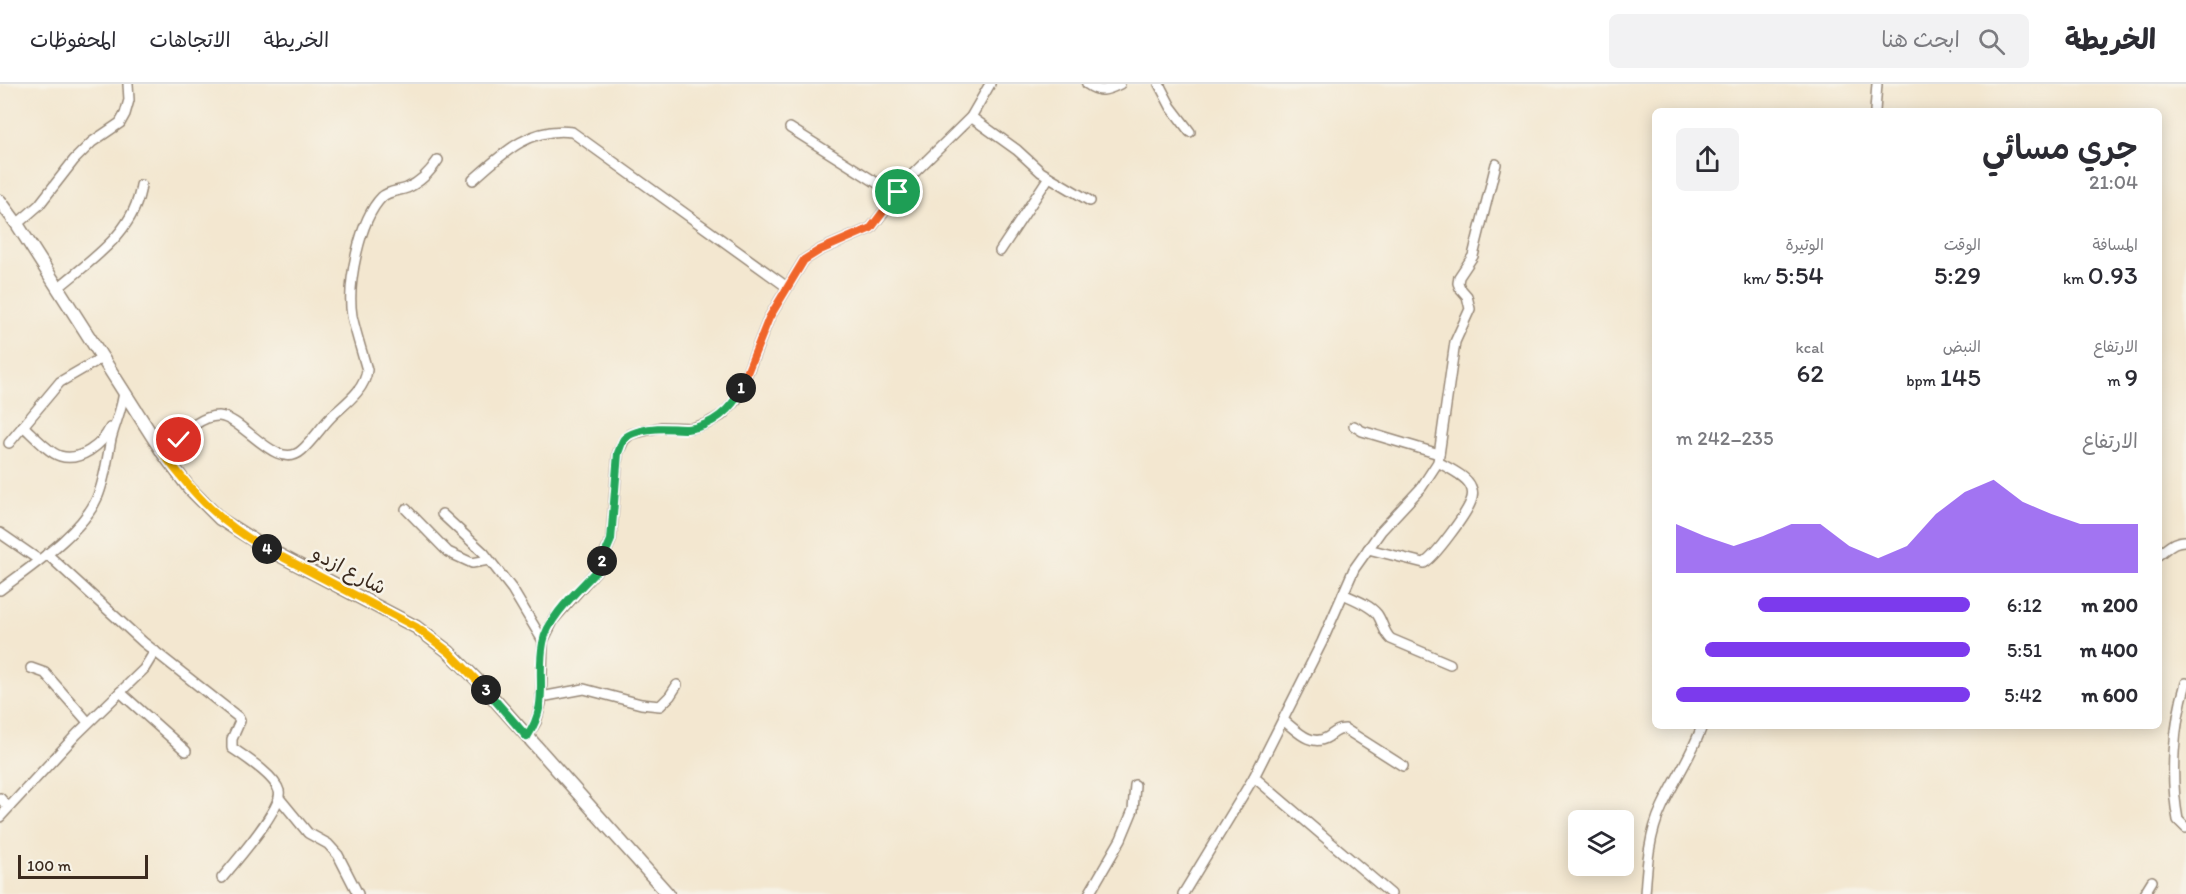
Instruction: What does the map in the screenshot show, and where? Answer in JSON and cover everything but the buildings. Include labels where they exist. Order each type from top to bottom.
[{"type":"street","points":[[17,224],[39,205],[74,160],[92,142],[120,123],[129,100],[128,84]]},
{"type":"street","points":[[527,737],[536,722],[541,697],[543,641],[554,618],[598,569],[611,540],[618,453],[624,440],[631,434],[648,429],[691,428],[706,424],[722,415],[737,399],[769,318],[804,260],[812,254],[871,228],[912,175],[971,117],[990,84]]},
{"type":"street","points":[[1087,84],[1099,92],[1120,84]]},
{"type":"street","points":[[1159,84],[1171,106],[1190,132]]},
{"type":"street","points":[[1875,108],[1877,84]]},
{"type":"street","points":[[971,117],[1017,150],[1041,172],[1090,201]]},
{"type":"street","points":[[790,128],[896,195]]},
{"type":"street","points":[[473,180],[503,153],[525,138],[548,131],[572,132],[787,287]]},
{"type":"street","points":[[163,453],[199,422],[219,416],[235,422],[274,451],[286,456],[294,455],[302,451],[324,424],[348,402],[364,384],[367,370],[352,315],[351,299],[353,275],[365,225],[376,204],[384,195],[409,187],[430,172],[438,160]]},
{"type":"street","points":[[1183,894],[1254,777],[1322,642],[1354,569],[1381,531],[1420,488],[1438,458],[1455,342],[1470,309],[1467,296],[1458,283],[1459,277],[1473,256],[1496,164]]},
{"type":"street","points":[[1000,251],[1049,177]]},
{"type":"street","points":[[58,288],[118,236],[135,211],[141,185]]},
{"type":"street","name":"شارع ازدو","points":[[0,201],[103,357],[124,396],[189,488],[220,519],[264,547],[416,627],[449,652],[478,681],[668,894]]},
{"type":"street","points":[[9,443],[60,381],[103,357]]},
{"type":"street","points":[[23,426],[56,455],[75,457],[90,450],[106,436],[124,396]]},
{"type":"street","points":[[0,590],[47,554],[89,513],[98,497],[124,396]]},
{"type":"street","points":[[1354,426],[1438,458],[1470,483],[1473,490],[1471,502],[1430,560],[1424,563],[1368,549]]},
{"type":"street","points":[[406,508],[448,552],[472,563],[489,560]]},
{"type":"street","points":[[442,514],[489,560],[512,589],[543,641]]},
{"type":"street","points":[[0,533],[39,560]]},
{"type":"street","points":[[2162,551],[2169,545],[2186,541]]},
{"type":"street","points":[[47,554],[155,651],[238,717],[240,721],[232,739],[232,748],[272,780],[279,789],[280,800],[308,832],[328,844],[338,855],[358,894]]},
{"type":"street","points":[[1343,594],[1378,614],[1386,635],[1391,639],[1450,664]]},
{"type":"street","points":[[0,817],[88,722],[144,669],[155,651]]},
{"type":"street","points":[[30,668],[45,673],[88,722]]},
{"type":"street","points":[[2186,683],[2175,741],[2174,803],[2178,820],[2186,828]]},
{"type":"street","points":[[541,697],[584,689],[640,704],[660,706],[677,685]]},
{"type":"street","points":[[120,692],[186,751]]},
{"type":"street","points":[[1283,720],[1311,741],[1322,741],[1337,730],[1345,729],[1403,766]]},
{"type":"street","points":[[1645,894],[1651,837],[1661,808],[1701,729]]},
{"type":"street","points":[[1254,777],[1391,894]]},
{"type":"street","points":[[1089,894],[1120,839],[1133,810],[1135,785]]},
{"type":"street","points":[[0,798],[8,807]]},
{"type":"street","points":[[222,878],[246,849],[280,800]]},
{"type":"street","points":[[2144,894],[2152,880]]},
{"type":"route","points":[[179,440],[163,453],[189,488],[220,519],[264,547],[416,627],[449,652],[527,737],[536,722],[541,703],[543,641],[554,618],[598,569],[611,540],[618,453],[624,440],[631,434],[648,429],[691,428],[706,424],[722,415],[737,399],[769,318],[804,260],[832,244],[871,228],[898,192]]}]
